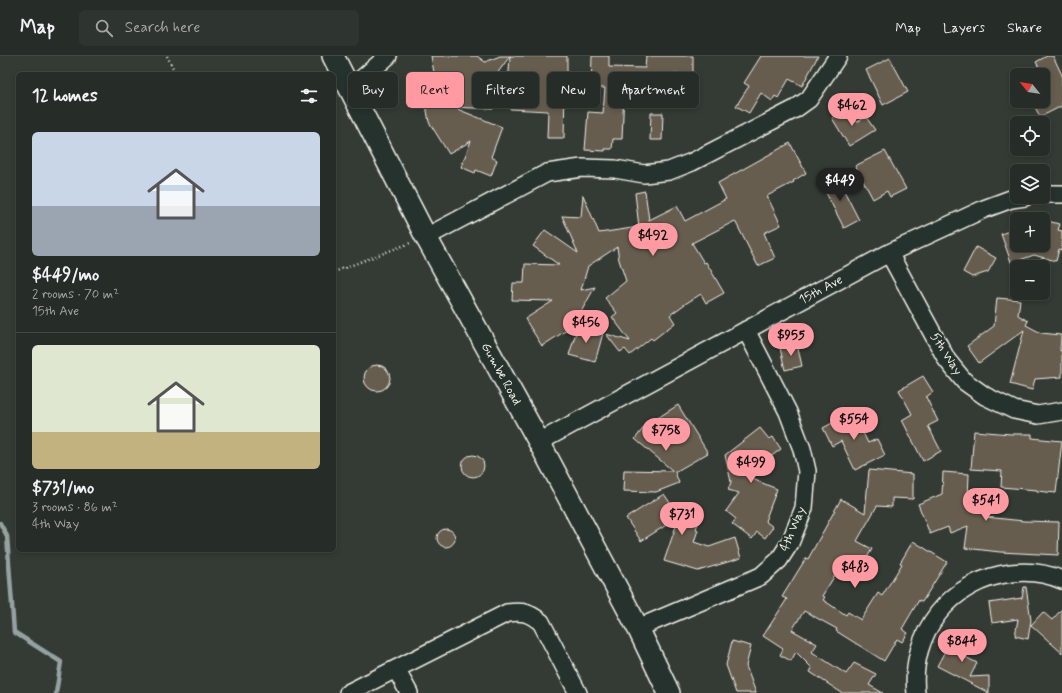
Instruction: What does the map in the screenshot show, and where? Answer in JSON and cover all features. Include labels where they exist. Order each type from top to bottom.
[{"type":"street","name":"Gumbe Road","points":[[333,56],[348,85]]},
{"type":"street","points":[[370,72],[388,56]]},
{"type":"street","points":[[426,237],[547,173],[582,168],[615,169],[644,174],[669,171],[692,162],[795,109],[810,99],[838,56]]},
{"type":"street","name":"Gumbe Road","points":[[360,108],[426,237],[539,442],[638,628],[669,693]]},
{"type":"street","points":[[1050,194],[1062,194]]},
{"type":"street","name":"15th Ave","points":[[539,442],[889,253],[984,209],[1010,199]]},
{"type":"street","name":"5th Way","points":[[889,253],[947,360],[964,381],[985,396],[1014,410],[1038,415],[1062,411]]},
{"type":"street","name":"4th Way","points":[[638,628],[761,576],[778,560],[790,543],[804,508],[807,471],[802,449],[788,412],[746,330]]},
{"type":"street","points":[[916,693],[914,678],[918,650],[930,624],[947,602],[970,585],[996,575],[1024,571],[1052,575],[1062,580]]},
{"type":"street","points":[[348,693],[506,613],[518,611],[531,614],[541,622],[578,693]]},
{"type":"street","points":[[396,669],[409,693]]},
{"type":"path","points":[[168,56],[175,72]]},
{"type":"path","points":[[336,271],[426,237]]},
{"type":"building","points":[[431,56],[477,56],[485,62],[500,56],[510,56],[498,72],[472,72],[472,108],[464,108],[464,72],[434,72]]},
{"type":"building","points":[[510,56],[567,56],[567,72],[547,72],[547,108],[565,108],[564,138],[547,138],[548,111],[510,109],[539,108],[539,72],[509,72]]},
{"type":"building","points":[[592,56],[609,56],[609,67],[645,68],[646,56],[693,56],[693,72],[608,72],[608,108],[623,108],[622,139],[613,139],[612,149],[605,149],[605,151],[585,150],[588,112],[603,113],[605,88],[600,88],[600,72],[592,72]]},
{"type":"building","points":[[761,56],[818,56],[802,86],[789,79],[778,98],[775,96],[772,101],[761,93],[749,113],[736,106],[749,86],[744,83]]},
{"type":"building","points":[[1047,56],[1053,56],[1062,75],[1062,106],[1042,116],[1040,116],[1036,108],[1050,108],[1050,68],[1039,68],[1036,62]]},
{"type":"building","points":[[890,58],[908,92],[883,105],[866,70]]},
{"type":"building","points":[[427,108],[454,108],[502,127],[491,157],[497,160],[491,176],[476,170],[475,173],[461,167],[471,141],[449,154],[429,122]]},
{"type":"building","points":[[849,108],[857,122],[866,117],[875,130],[849,146],[832,118]]},
{"type":"building","points":[[651,113],[663,113],[662,140],[650,140]]},
{"type":"building","points":[[790,143],[806,173],[793,181],[794,182],[767,196],[781,225],[764,233],[775,258],[758,266],[735,221],[692,243],[704,263],[706,262],[724,293],[706,303],[701,294],[685,304],[670,315],[675,323],[653,340],[651,338],[630,355],[625,349],[620,352],[606,334],[630,341],[612,317],[617,313],[605,298],[626,281],[619,260],[617,247],[588,266],[581,290],[595,287],[573,326],[542,346],[525,319],[553,301],[512,300],[513,283],[524,283],[525,264],[559,265],[533,246],[545,230],[578,253],[562,216],[581,217],[583,195],[599,233],[639,227],[635,193],[645,191],[649,220],[677,206],[685,221],[726,199],[718,183]]},
{"type":"building","points":[[885,151],[906,189],[890,197],[887,191],[873,199],[855,166]]},
{"type":"building","points":[[836,175],[859,220],[844,228],[821,183]]},
{"type":"building","points":[[1050,222],[1060,224],[1058,230],[1062,231],[1062,250],[1059,249],[1056,261],[1034,255],[1020,260],[1010,260],[1001,234],[1010,231],[1010,252],[1050,252]]},
{"type":"building","points":[[976,247],[996,258],[988,272],[972,277],[963,272]]},
{"type":"building","points":[[997,298],[1020,300],[1018,315],[1028,321],[1026,325],[1041,333],[1061,335],[1060,351],[1062,350],[1062,377],[1035,379],[1032,390],[1010,384],[1024,330],[979,363],[967,346],[994,326]]},
{"type":"building","points":[[578,326],[603,333],[595,362],[569,355]]},
{"type":"building","points":[[797,344],[802,366],[785,370],[780,348]]},
{"type":"building","points":[[377,365],[386,369],[390,378],[386,387],[377,391],[368,387],[364,378],[368,369]]},
{"type":"building","points":[[923,376],[933,392],[926,397],[938,421],[928,426],[941,451],[923,461],[902,420],[912,414],[899,390]]},
{"type":"building","points":[[678,405],[708,453],[675,472],[679,483],[656,492],[623,491],[624,470],[673,471],[635,439],[645,426]]},
{"type":"building","points":[[853,412],[868,443],[877,439],[885,455],[855,470],[841,441],[832,446],[823,428]]},
{"type":"building","points":[[760,428],[769,439],[773,437],[781,449],[745,476],[777,489],[765,521],[773,527],[765,538],[757,532],[752,539],[732,524],[736,519],[726,511],[739,493],[728,490],[731,482],[725,455]]},
{"type":"building","points":[[974,431],[1032,434],[1032,438],[1062,441],[1056,493],[1001,487],[1002,471],[971,469]]},
{"type":"building","points":[[473,455],[481,458],[484,466],[481,474],[473,477],[465,474],[462,466],[465,458]]},
{"type":"building","points":[[869,470],[913,474],[913,499],[892,498],[892,507],[877,506],[857,541],[872,549],[858,573],[842,564],[822,596],[825,597],[823,600],[846,615],[848,612],[861,620],[878,593],[882,596],[902,564],[900,563],[913,541],[947,562],[922,602],[919,600],[902,629],[908,633],[902,642],[897,639],[884,661],[836,631],[837,629],[804,611],[792,630],[817,644],[812,652],[846,674],[854,663],[876,674],[869,685],[883,693],[842,693],[810,672],[812,668],[796,652],[791,661],[780,655],[783,649],[763,636],[787,599],[782,597],[806,558],[808,559],[841,499],[865,513]]},
{"type":"building","points":[[943,472],[969,474],[968,498],[987,500],[985,517],[1024,521],[1059,522],[1058,555],[1000,552],[965,548],[968,526],[950,533],[948,527],[930,534],[918,504],[942,494]]},
{"type":"building","points":[[664,494],[683,522],[688,507],[700,511],[698,517],[700,517],[696,529],[698,530],[694,542],[709,547],[735,538],[741,558],[698,571],[664,561],[679,517],[641,541],[626,518]]},
{"type":"building","points":[[446,529],[452,532],[455,538],[452,544],[446,547],[440,544],[437,538],[440,532]]},
{"type":"building","points":[[1024,587],[1026,587],[1031,620],[1028,639],[1015,636],[1018,619],[992,623],[989,603],[1022,598]]},
{"type":"building","points":[[1062,609],[1062,653],[1031,625],[1043,612],[1052,620]]},
{"type":"building","points":[[966,630],[971,640],[952,650],[977,663],[970,677],[989,676],[989,693],[937,666],[952,638]]},
{"type":"building","points":[[732,641],[751,646],[746,666],[756,693],[736,693],[726,665]]},
{"type":"waterway","points":[[0,523],[7,536],[14,632],[61,662],[56,693]]}]
